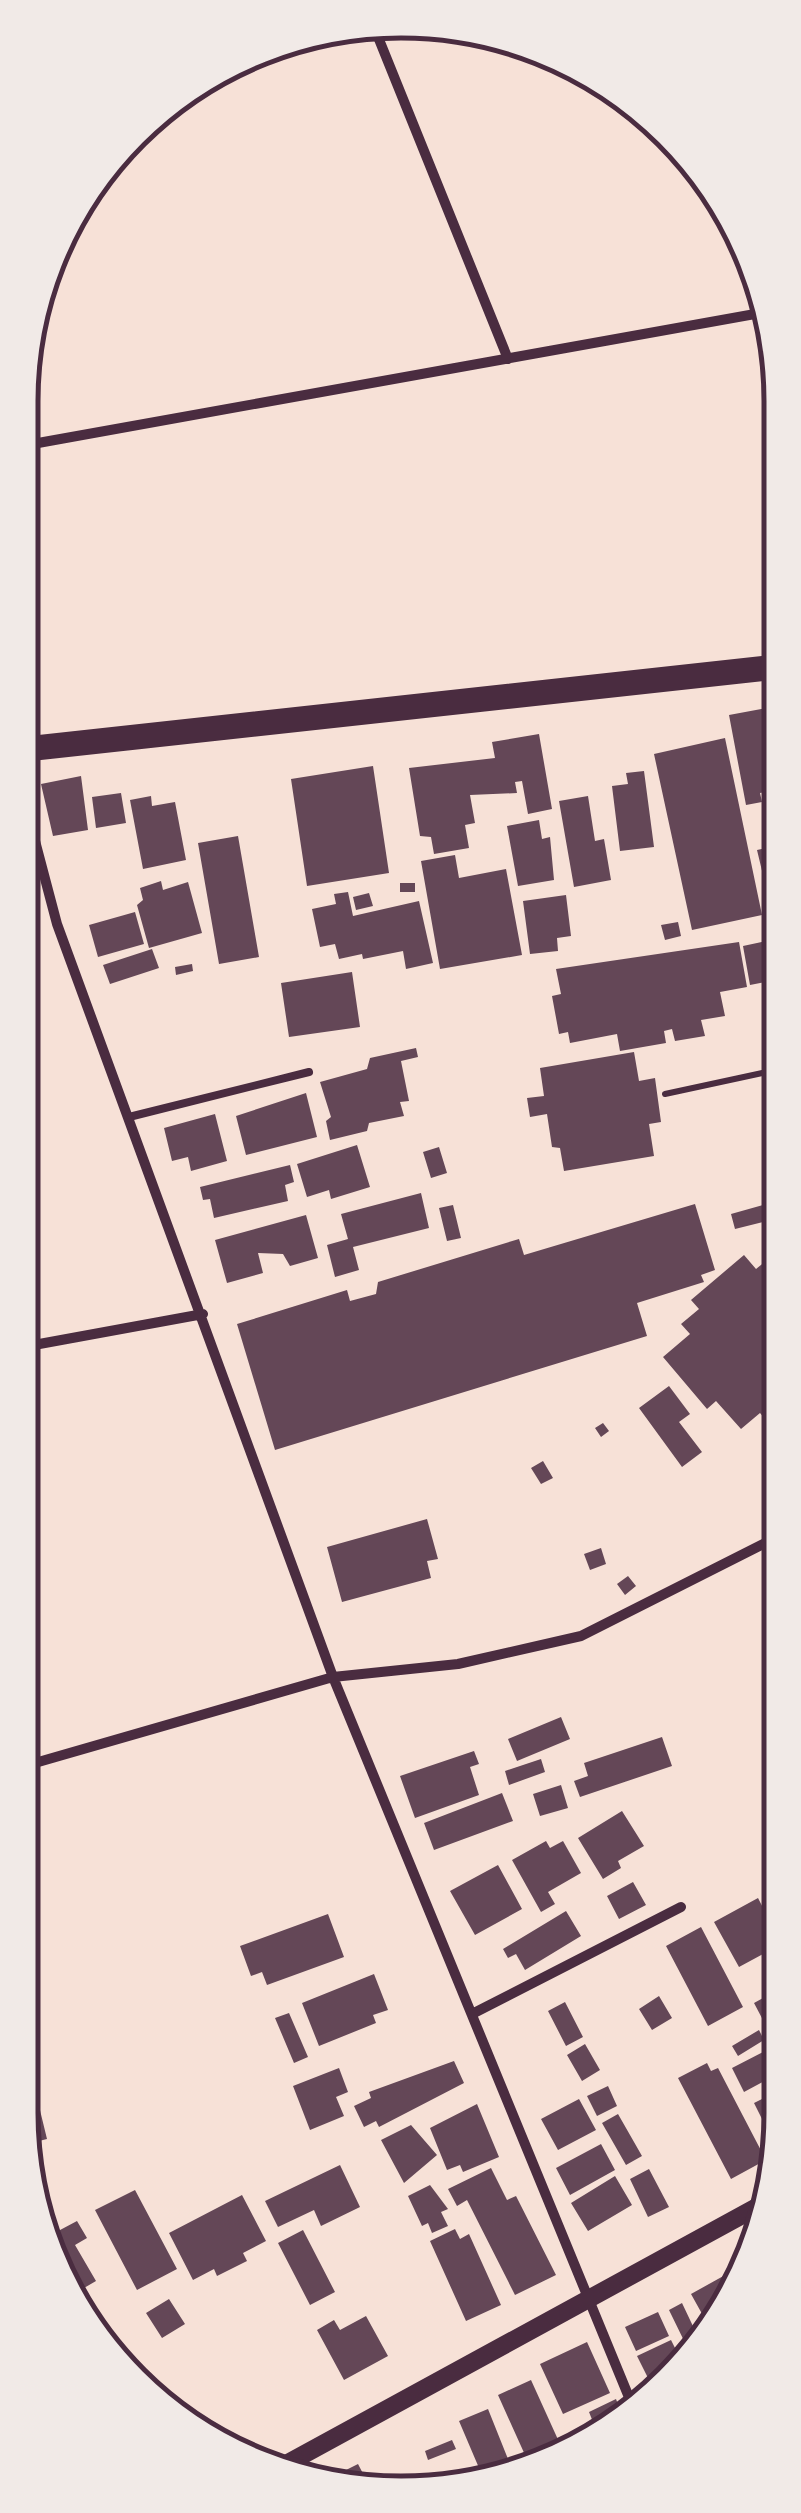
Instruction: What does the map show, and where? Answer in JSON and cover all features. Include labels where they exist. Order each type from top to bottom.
[{"type":"main road","points":[[38,748],[764,668]]},
{"type":"street","points":[[378,38],[508,358]]},
{"type":"street","points":[[38,443],[753,314]]},
{"type":"street","points":[[38,848],[58,924],[333,1676],[628,2394]]},
{"type":"street","points":[[38,1344],[203,1314]]},
{"type":"street","points":[[38,1762],[333,1676],[458,1664],[581,1636],[764,1544]]},
{"type":"street","points":[[472,2014],[681,1908]]},
{"type":"street","points":[[295,2459],[750,2211]]},
{"type":"lane","points":[[130,1117],[309,1072]]},
{"type":"path","points":[[666,1094],[764,1073]]},
{"type":"building","points":[[764,708],[762,802],[746,805],[729,715]]},
{"type":"building","points":[[539,734],[552,809],[528,814],[522,781],[515,782],[517,793],[470,795],[475,823],[465,825],[469,848],[434,854],[431,837],[420,836],[409,768],[495,758],[492,742]]},
{"type":"building","points":[[725,738],[762,915],[692,930],[654,754]]},
{"type":"building","points":[[373,766],[389,873],[307,886],[291,779]]},
{"type":"building","points":[[644,771],[654,847],[620,851],[612,786],[628,784],[626,773]]},
{"type":"building","points":[[81,776],[88,830],[53,836],[41,784]]},
{"type":"building","points":[[121,793],[126,823],[96,828],[92,797]]},
{"type":"building","points":[[151,796],[152,806],[175,802],[186,860],[143,869],[130,800]]},
{"type":"building","points":[[588,796],[595,841],[604,839],[611,880],[574,887],[559,801]]},
{"type":"building","points":[[539,820],[542,839],[550,837],[554,880],[518,886],[507,826]]},
{"type":"building","points":[[238,836],[259,957],[219,964],[198,843]]},
{"type":"building","points":[[764,849],[764,879],[757,850]]},
{"type":"building","points":[[455,855],[459,878],[506,869],[522,955],[440,969],[421,861]]},
{"type":"building","points":[[161,881],[163,890],[188,882],[202,933],[149,948],[137,905],[143,900],[140,888]]},
{"type":"building","points":[[400,883],[415,883],[415,892],[400,892]]},
{"type":"building","points":[[348,892],[353,916],[419,901],[433,963],[406,969],[403,951],[339,959],[335,944],[320,947],[312,909],[336,904],[334,894]]},
{"type":"building","points":[[369,893],[373,906],[356,910],[353,897]]},
{"type":"building","points":[[566,895],[571,936],[557,938],[558,951],[530,954],[523,901]]},
{"type":"building","points":[[135,912],[144,944],[98,957],[89,925]]},
{"type":"building","points":[[678,922],[681,936],[665,940],[661,925]]},
{"type":"building","points":[[739,942],[747,987],[720,992],[725,1016],[701,1020],[705,1036],[675,1041],[672,1029],[664,1031],[666,1043],[620,1051],[617,1034],[570,1043],[568,1032],[559,1034],[552,996],[561,994],[556,969]]},
{"type":"building","points":[[764,942],[764,982],[750,985],[743,946]]},
{"type":"building","points":[[152,949],[159,968],[110,984],[103,965]]},
{"type":"building","points":[[192,964],[193,971],[176,975],[175,967]]},
{"type":"building","points":[[352,972],[360,1027],[289,1037],[281,983]]},
{"type":"building","points":[[416,1048],[418,1057],[401,1061],[409,1101],[400,1102],[404,1116],[369,1123],[367,1131],[330,1140],[326,1121],[331,1117],[320,1082],[367,1069],[370,1058]]},
{"type":"building","points":[[634,1052],[639,1081],[655,1078],[661,1122],[649,1124],[654,1156],[564,1171],[560,1148],[552,1147],[547,1114],[530,1117],[527,1098],[544,1096],[540,1068]]},
{"type":"building","points":[[306,1093],[317,1137],[246,1155],[236,1116]]},
{"type":"building","points":[[215,1114],[227,1161],[191,1171],[188,1157],[172,1161],[164,1128]]},
{"type":"building","points":[[357,1145],[370,1187],[331,1199],[329,1190],[307,1197],[297,1164]]},
{"type":"building","points":[[439,1147],[447,1173],[431,1178],[423,1152]]},
{"type":"building","points":[[290,1165],[294,1182],[285,1185],[288,1201],[214,1218],[210,1199],[203,1200],[200,1187]]},
{"type":"building","points":[[421,1193],[429,1228],[353,1247],[359,1270],[335,1277],[327,1245],[348,1239],[341,1214]]},
{"type":"building","points":[[695,1204],[715,1270],[701,1275],[704,1282],[637,1303],[647,1336],[275,1450],[237,1324],[347,1290],[350,1301],[376,1294],[378,1282],[519,1239],[524,1255]]},
{"type":"building","points":[[453,1205],[461,1238],[447,1241],[439,1208]]},
{"type":"building","points":[[763,1205],[764,1222],[735,1229],[731,1214]]},
{"type":"building","points":[[306,1215],[318,1258],[290,1266],[283,1254],[258,1253],[263,1273],[227,1283],[215,1240]]},
{"type":"building","points":[[744,1255],[756,1269],[764,1263],[764,1418],[760,1413],[741,1429],[716,1401],[707,1409],[663,1357],[690,1334],[681,1324],[699,1309],[691,1300]]},
{"type":"building","points":[[669,1386],[690,1414],[679,1422],[702,1452],[682,1467],[639,1408]]},
{"type":"building","points":[[603,1423],[609,1431],[601,1437],[595,1428]]},
{"type":"building","points":[[543,1461],[553,1478],[541,1484],[531,1468]]},
{"type":"building","points":[[427,1519],[438,1559],[427,1561],[431,1578],[342,1602],[327,1547]]},
{"type":"building","points":[[601,1548],[606,1564],[590,1570],[584,1554]]},
{"type":"building","points":[[628,1576],[636,1586],[625,1595],[617,1584]]},
{"type":"building","points":[[561,1717],[570,1739],[517,1761],[508,1739]]},
{"type":"building","points":[[662,1737],[672,1766],[580,1797],[574,1781],[588,1776],[584,1763]]},
{"type":"building","points":[[474,1751],[479,1764],[470,1767],[479,1795],[415,1818],[400,1776]]},
{"type":"building","points":[[541,1759],[545,1772],[509,1785],[505,1771]]},
{"type":"building","points":[[561,1785],[568,1808],[540,1816],[533,1794]]},
{"type":"building","points":[[502,1793],[513,1821],[434,1850],[424,1823]]},
{"type":"building","points":[[622,1811],[644,1846],[618,1861],[621,1868],[603,1879],[578,1838]]},
{"type":"building","points":[[546,1841],[550,1848],[563,1841],[581,1873],[548,1892],[555,1904],[541,1912],[512,1860]]},
{"type":"building","points":[[498,1865],[522,1909],[475,1935],[450,1891]]},
{"type":"building","points":[[633,1882],[646,1905],[619,1919],[607,1896]]},
{"type":"building","points":[[758,1898],[764,1910],[764,1953],[739,1967],[714,1922]]},
{"type":"building","points":[[566,1911],[581,1936],[525,1970],[516,1954],[508,1958],[503,1949]]},
{"type":"building","points":[[328,1914],[344,1957],[267,1985],[262,1972],[251,1976],[240,1946]]},
{"type":"building","points":[[701,1927],[743,2007],[708,2026],[666,1946]]},
{"type":"building","points":[[374,1974],[388,2010],[373,2015],[376,2023],[319,2046],[302,2003]]},
{"type":"building","points":[[659,1996],[672,2018],[652,2030],[639,2009]]},
{"type":"building","points":[[764,1998],[764,2022],[754,2003]]},
{"type":"building","points":[[565,2002],[583,2037],[566,2046],[548,2011]]},
{"type":"building","points":[[289,2013],[308,2057],[294,2063],[275,2018]]},
{"type":"building","points":[[759,2030],[764,2040],[738,2056],[732,2046]]},
{"type":"building","points":[[585,2044],[600,2070],[582,2081],[567,2055]]},
{"type":"building","points":[[764,2052],[764,2081],[744,2092],[732,2068]]},
{"type":"building","points":[[454,2061],[464,2083],[379,2127],[376,2121],[364,2127],[354,2106],[371,2098],[369,2092]]},
{"type":"building","points":[[707,2063],[711,2071],[718,2068],[761,2151],[760,2164],[731,2179],[678,2078]]},
{"type":"building","points":[[339,2068],[348,2092],[336,2097],[344,2116],[310,2130],[293,2086]]},
{"type":"building","points":[[608,2086],[617,2106],[597,2116],[587,2096]]},
{"type":"building","points":[[764,2098],[764,2122],[754,2103]]},
{"type":"building","points":[[579,2099],[596,2130],[558,2150],[541,2119]]},
{"type":"building","points":[[38,2102],[47,2139],[39,2141]]},
{"type":"building","points":[[477,2104],[499,2157],[463,2172],[460,2165],[447,2170],[430,2128]]},
{"type":"building","points":[[618,2114],[642,2156],[626,2165],[602,2123]]},
{"type":"building","points":[[411,2125],[437,2155],[404,2183],[381,2140]]},
{"type":"building","points":[[601,2144],[615,2170],[570,2195],[556,2168]]},
{"type":"building","points":[[340,2165],[360,2207],[321,2226],[314,2210],[278,2227],[265,2201]]},
{"type":"building","points":[[491,2168],[507,2200],[516,2196],[556,2275],[515,2295],[467,2200],[457,2206],[448,2189]]},
{"type":"building","points":[[649,2169],[669,2207],[648,2217],[630,2179]]},
{"type":"building","points":[[615,2176],[632,2205],[588,2231],[571,2203]]},
{"type":"building","points":[[430,2185],[448,2209],[441,2212],[448,2226],[432,2233],[428,2223],[422,2226],[408,2196]]},
{"type":"building","points":[[135,2190],[177,2269],[137,2290],[95,2210]]},
{"type":"building","points":[[242,2195],[266,2241],[243,2253],[247,2261],[217,2276],[214,2269],[193,2280],[169,2233]]},
{"type":"building","points":[[77,2221],[87,2238],[75,2245],[96,2281],[83,2289],[58,2231]]},
{"type":"building","points":[[455,2229],[460,2239],[469,2234],[501,2305],[466,2321],[430,2241]]},
{"type":"building","points":[[303,2230],[335,2292],[310,2305],[278,2243]]},
{"type":"building","points":[[725,2275],[702,2314],[691,2294]]},
{"type":"building","points":[[169,2299],[185,2324],[162,2338],[146,2313]]},
{"type":"building","points":[[682,2303],[693,2326],[683,2339],[669,2310]]},
{"type":"building","points":[[658,2312],[669,2336],[636,2351],[625,2327]]},
{"type":"building","points":[[366,2316],[388,2356],[344,2380],[317,2330],[334,2320],[340,2330]]},
{"type":"building","points":[[671,2340],[675,2349],[648,2378],[637,2356]]},
{"type":"building","points":[[587,2342],[610,2393],[563,2414],[540,2364]]},
{"type":"building","points":[[531,2380],[558,2439],[524,2453],[498,2395]]},
{"type":"building","points":[[616,2399],[617,2403],[592,2420],[589,2412]]},
{"type":"building","points":[[488,2409],[508,2459],[479,2467],[459,2421]]},
{"type":"building","points":[[452,2440],[456,2449],[428,2460],[425,2451]]},
{"type":"building","points":[[358,2464],[363,2473],[353,2472],[344,2471]]}]
